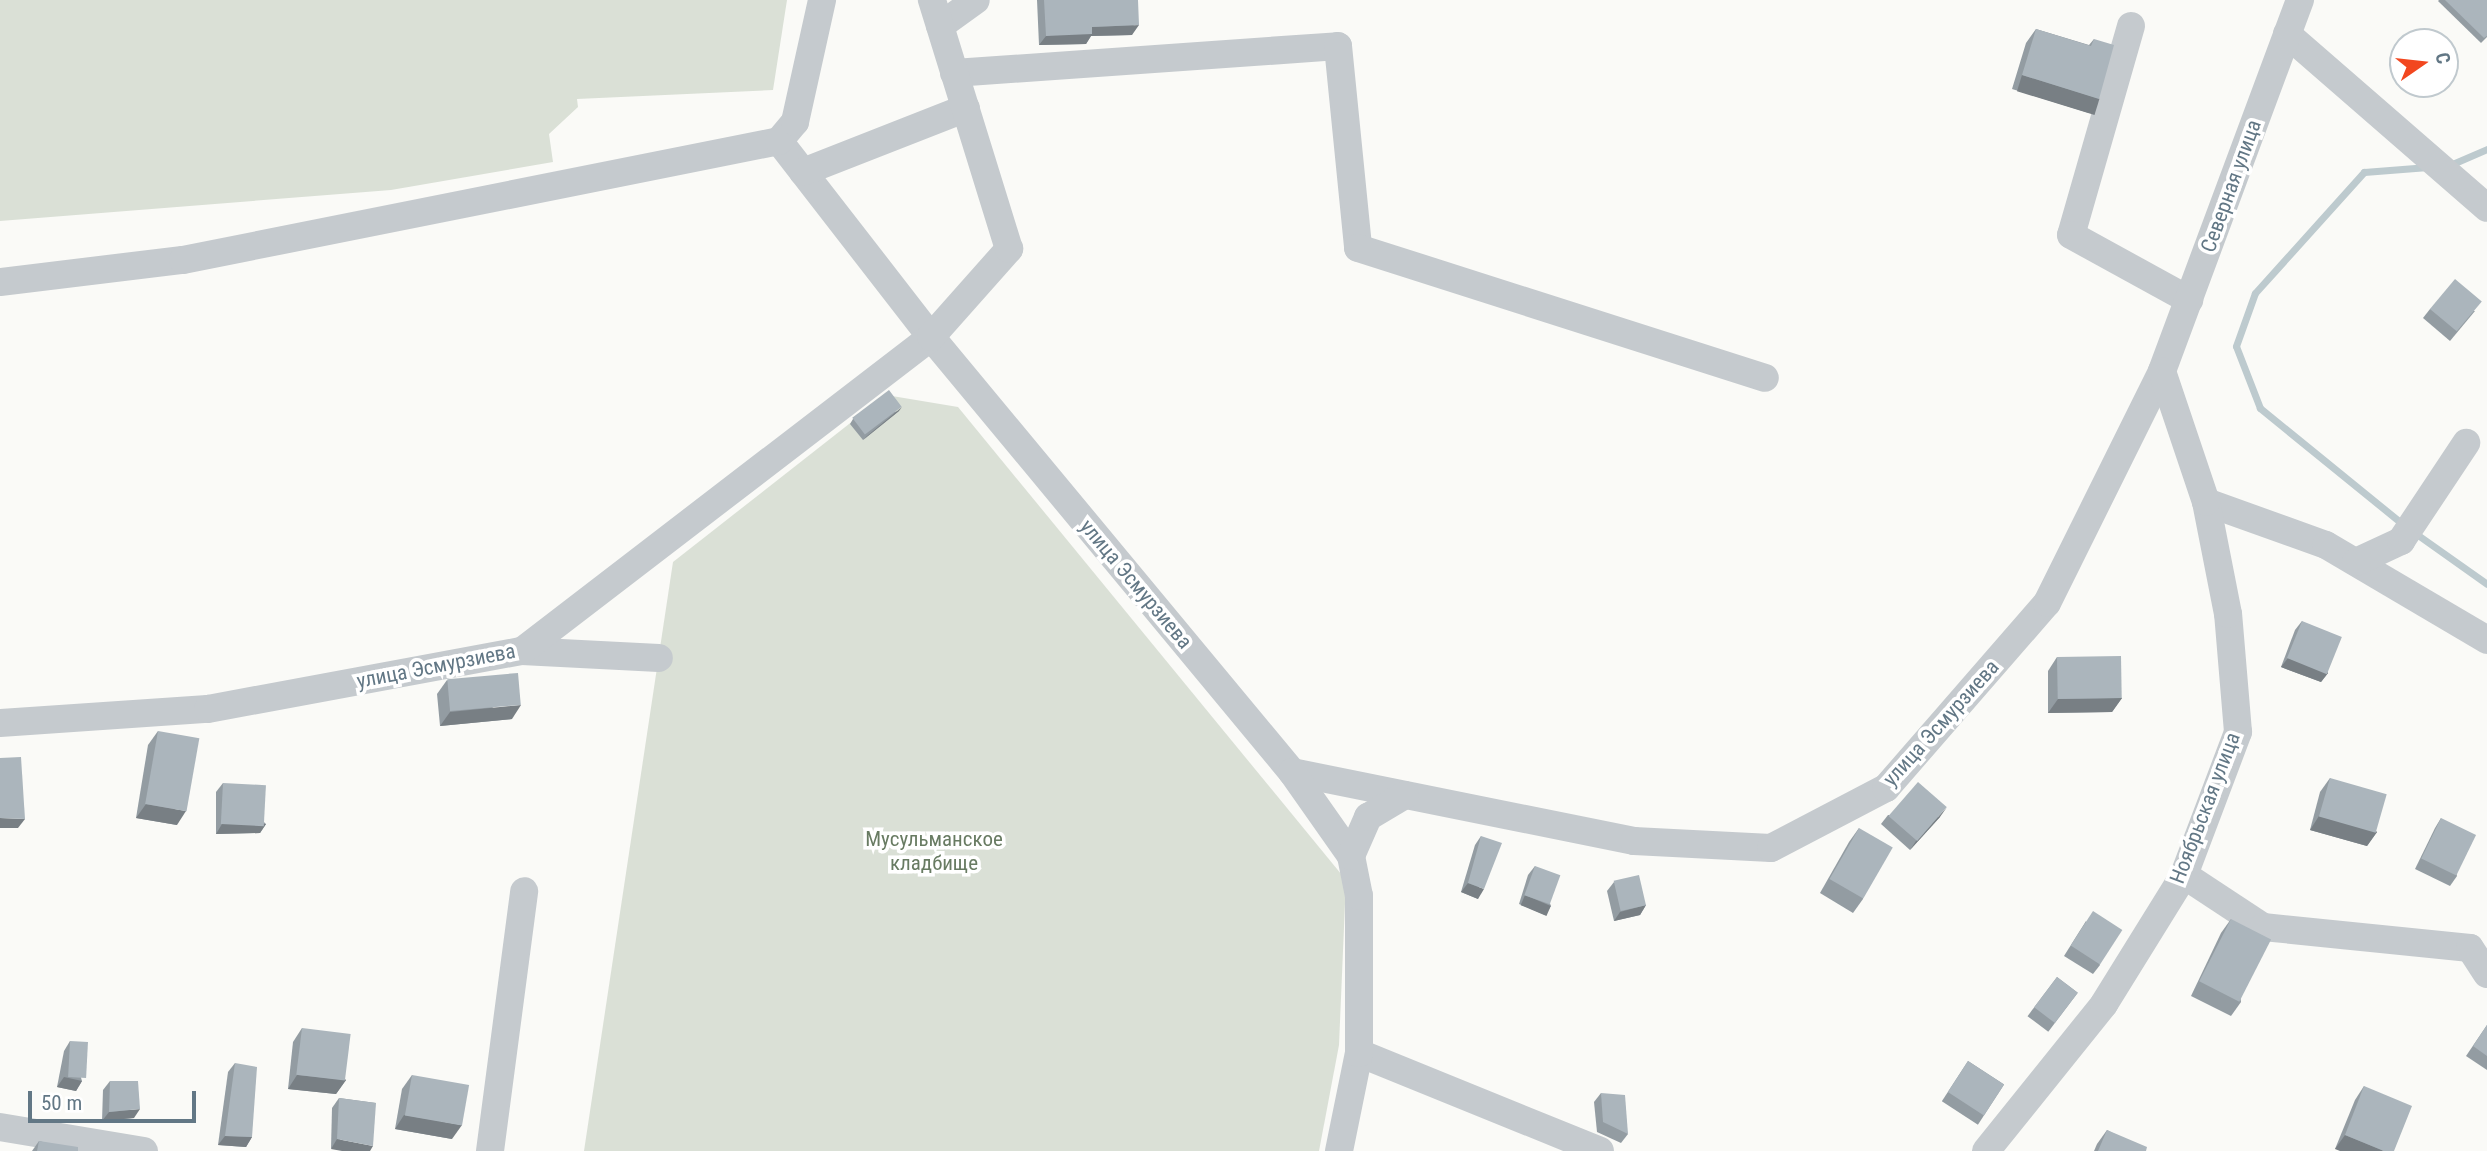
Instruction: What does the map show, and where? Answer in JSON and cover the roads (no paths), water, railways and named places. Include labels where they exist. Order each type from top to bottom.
[{"type":"street","points":[[0,282],[183,260],[779,141],[795,122],[822,0]]},
{"type":"street","points":[[779,141],[931,337],[1009,249],[936,13],[976,0]]},
{"type":"street","name":"Северная улица","points":[[2162,371],[2300,0]]},
{"type":"street","points":[[2131,26],[2071,235],[2189,300]]},
{"type":"street","points":[[2287,34],[2487,208]]},
{"type":"street","points":[[954,73],[1338,46],[1358,248],[1765,378]]},
{"type":"street","points":[[803,172],[965,108]]},
{"type":"street","name":"улица Эсмурзиева","points":[[0,723],[208,709],[522,652],[931,337],[1292,772],[1634,841],[1771,848],[1886,788],[2047,603],[2162,371]]},
{"type":"street","name":"Ноябрьская улица","points":[[1986,1151],[2104,1004],[2184,875],[2238,732],[2228,614],[2206,502],[2162,371]]},
{"type":"street","points":[[2356,562],[2401,541],[2466,443]]},
{"type":"street","points":[[2206,502],[2326,545],[2487,640]]},
{"type":"street","points":[[522,652],[659,657]]},
{"type":"street","points":[[1292,772],[1352,856],[1359,896],[1359,1053],[1339,1151]]},
{"type":"street","points":[[1352,856],[1368,817],[1405,795]]},
{"type":"street","points":[[2184,875],[2263,926],[2470,948],[2487,974]]},
{"type":"street","points":[[490,1151],[524,891]]},
{"type":"street","points":[[1359,1053],[1600,1151]]},
{"type":"street","points":[[0,1127],[144,1151]]},
{"type":"waterway","points":[[2450,165],[2487,149]]},
{"type":"waterway","points":[[2405,526],[2260,408],[2236,346],[2255,293],[2364,172],[2428,167]]},
{"type":"waterway","points":[[2415,533],[2487,584]]},
{"type":"park label","name":"Мусульманское кладбище","points":[[934,851]]}]
